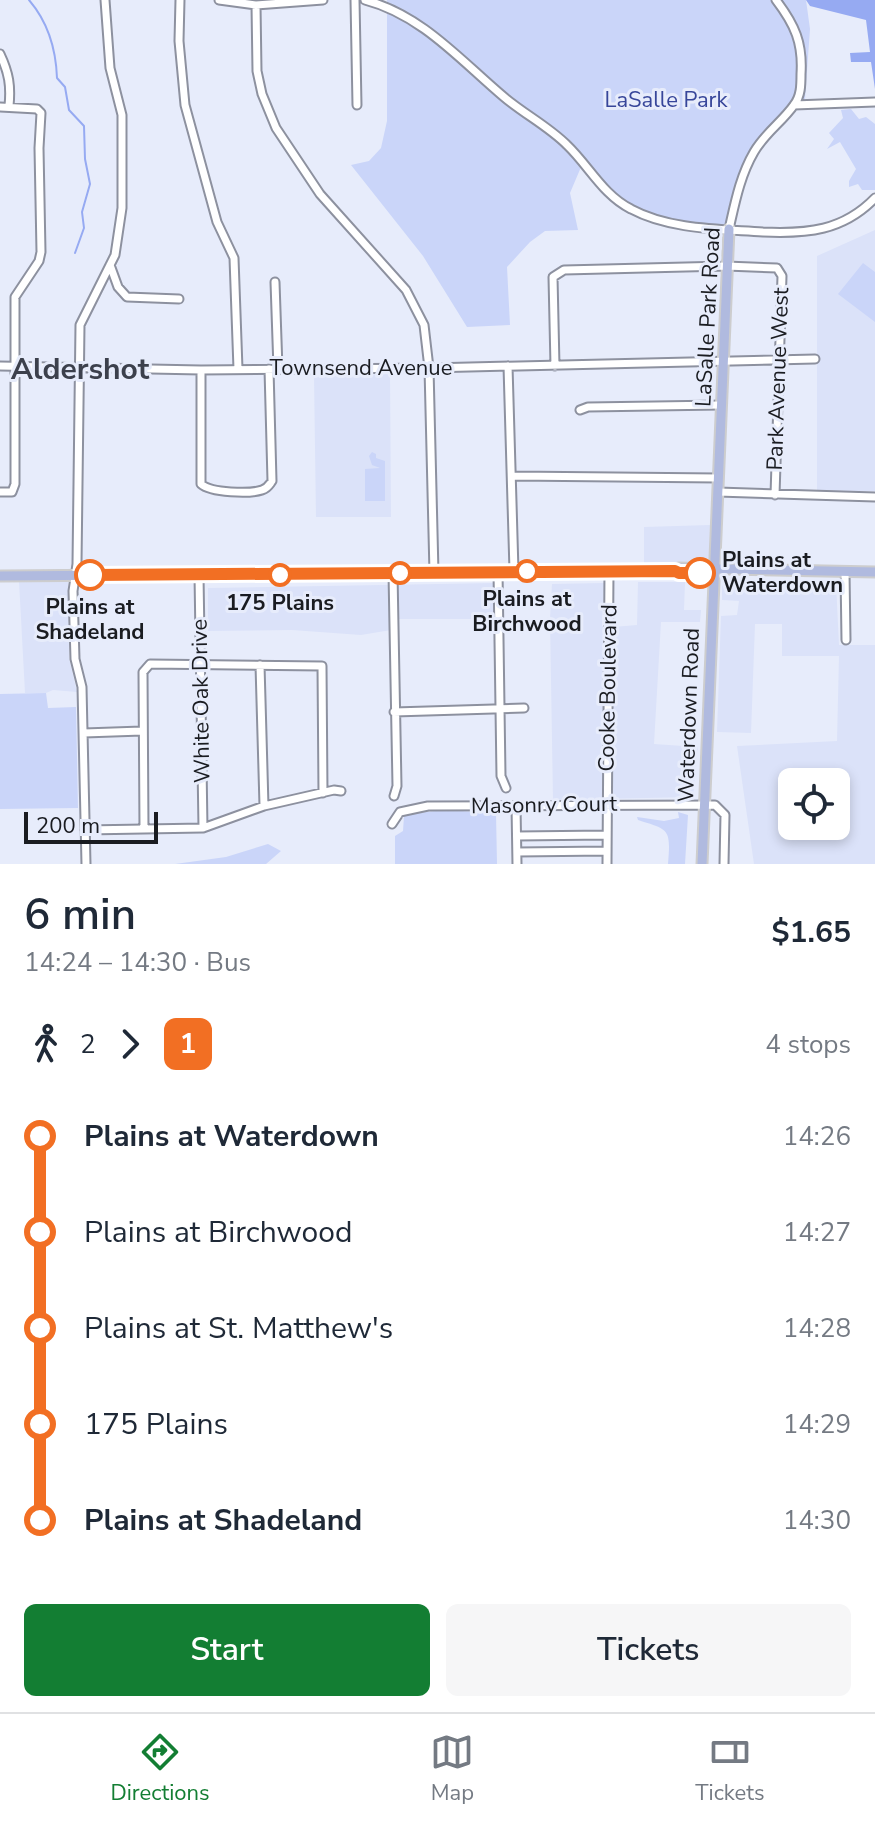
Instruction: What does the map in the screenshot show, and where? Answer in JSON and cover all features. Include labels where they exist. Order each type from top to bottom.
[{"type":"main road","name":"LaSalle Park Road","points":[[713,571],[729,229]]},
{"type":"main road","points":[[0,576],[713,571],[748,568],[753,571],[875,572]]},
{"type":"main road","name":"Waterdown Road","points":[[702,864],[713,571]]},
{"type":"street","points":[[86,864],[82,687],[75,659],[73,591],[76,576],[80,325],[120,238],[123,156],[122,115],[110,68],[105,0]]},
{"type":"street","points":[[180,0],[179,41],[185,105],[217,222],[234,258],[238,369]]},
{"type":"street","points":[[219,0],[256,5],[323,0]]},
{"type":"street","points":[[355,0],[357,105]]},
{"type":"street","points":[[365,0],[398,11],[447,46],[504,97],[564,142],[605,190],[623,205],[655,218],[693,226],[814,232],[852,216],[875,198]]},
{"type":"street","points":[[776,0],[792,22],[801,46],[800,87],[794,105],[875,102]]},
{"type":"street","points":[[256,5],[257,71],[269,116],[310,181],[396,276],[414,302],[426,334],[434,573]]},
{"type":"street","points":[[0,54],[8,72],[4,107],[37,109],[41,113],[41,252],[39,261],[15,297],[15,484],[12,492],[0,492]]},
{"type":"street","name":"LaSalle Park Road","points":[[729,229],[744,172],[763,137],[794,105]]},
{"type":"street","points":[[110,265],[118,287],[127,297],[179,299]]},
{"type":"street","points":[[555,366],[553,277],[558,272],[726,266]]},
{"type":"street","name":"Park Avenue West","points":[[726,266],[774,267],[781,273],[775,495]]},
{"type":"street","points":[[201,370],[201,484],[215,491],[264,489],[272,481],[275,282]]},
{"type":"street","name":"Townsend Avenue","points":[[0,366],[201,370],[815,359]]},
{"type":"street","points":[[508,366],[514,571]]},
{"type":"street","points":[[580,410],[588,407],[721,405]]},
{"type":"street","points":[[513,476],[718,478]]},
{"type":"street","points":[[718,492],[875,497]]},
{"type":"street","points":[[498,571],[501,776],[506,788]]},
{"type":"street","name":"Cooke Boulevard","points":[[607,864],[609,571]]},
{"type":"street","points":[[845,572],[846,640]]},
{"type":"street","points":[[393,573],[397,786],[394,796]]},
{"type":"street","name":"White Oak Drive","points":[[199,575],[203,828]]},
{"type":"street","points":[[144,829],[143,672],[150,664],[322,666],[323,793]]},
{"type":"street","points":[[260,665],[264,806]]},
{"type":"street","points":[[394,712],[524,708]]},
{"type":"street","points":[[84,733],[142,731]]},
{"type":"street","points":[[85,830],[203,828],[264,806],[341,791]]},
{"type":"street","points":[[704,805],[719,807],[725,815],[724,864]]},
{"type":"street","name":"Masonry Court","points":[[392,824],[400,812],[428,806],[704,805]]},
{"type":"street","points":[[516,806],[517,864]]},
{"type":"street","points":[[517,836],[607,835]]},
{"type":"street","points":[[517,852],[607,851]]},
{"type":"shaded area","points":[[875,230],[875,491],[817,491],[817,256]]},
{"type":"shaded area","points":[[390,374],[391,517],[316,517],[314,376]]},
{"type":"shaded area","points":[[710,525],[709,558],[706,561],[644,563],[644,527]]},
{"type":"shaded area","points":[[19,581],[68,582],[69,658],[77,692],[53,690],[25,693]]},
{"type":"shaded area","points":[[638,582],[685,582],[684,610],[701,610],[700,622],[661,622],[654,744],[698,747],[693,797],[553,800],[552,584],[604,583],[602,626],[613,627],[637,625]]},
{"type":"shaded area","points":[[726,582],[836,583],[839,645],[875,645],[875,864],[754,864],[737,746],[837,741],[839,656],[782,656],[782,624],[755,624],[751,733],[717,732],[721,616],[737,615],[739,601],[722,600],[722,586]]},
{"type":"shaded area","points":[[495,583],[496,619],[397,619],[397,629],[361,635],[292,630],[208,631],[208,588]]},
{"type":"green space","name":"LaSalle Park","points":[[387,0],[806,0],[810,29],[805,99],[798,99],[788,116],[774,122],[761,140],[724,226],[674,220],[636,209],[615,195],[584,160],[570,193],[578,230],[545,231],[507,267],[510,325],[467,327],[423,256],[351,165],[369,161],[381,148],[387,121]]},
{"type":"green space","points":[[851,109],[859,119],[866,117],[875,124],[875,190],[862,190],[858,184],[849,187],[856,169],[840,142],[827,149],[834,139],[829,133],[843,118],[841,110]]},
{"type":"green space","points":[[863,263],[875,272],[875,322],[838,294]]},
{"type":"green space","points":[[372,452],[376,458],[385,461],[385,501],[365,501],[365,469],[380,468],[372,465],[369,456]]},
{"type":"green space","points":[[46,693],[48,708],[76,707],[78,808],[0,809],[0,694]]},
{"type":"green space","points":[[444,810],[496,813],[497,864],[395,864],[395,836],[403,831],[404,816]]},
{"type":"green space","points":[[678,812],[688,815],[685,864],[668,864],[666,832],[637,817],[664,821],[679,818]]},
{"type":"green space","points":[[268,844],[281,851],[266,864],[175,864],[226,857]]},
{"type":"water","points":[[806,0],[875,0],[875,89],[871,62],[851,62],[850,53],[870,52],[866,20],[810,6]]},
{"type":"waterway","points":[[29,0],[50,37],[57,78],[65,87],[69,110],[84,126],[85,159],[90,184],[82,212],[84,228],[75,253]]},
{"type":"bus line","name":"1","points":[[90,575],[514,571],[700,573]]},
{"type":"place","name":"Plains at Birchwood","points":[[527,571]]},
{"type":"place","name":"Plains at Waterdown","points":[[700,573]]},
{"type":"place","name":"Plains at Shadeland","points":[[90,575]]},
{"type":"place","name":"175 Plains","points":[[280,575]]},
{"type":"district","name":"Aldershot","points":[[80,369]]}]
